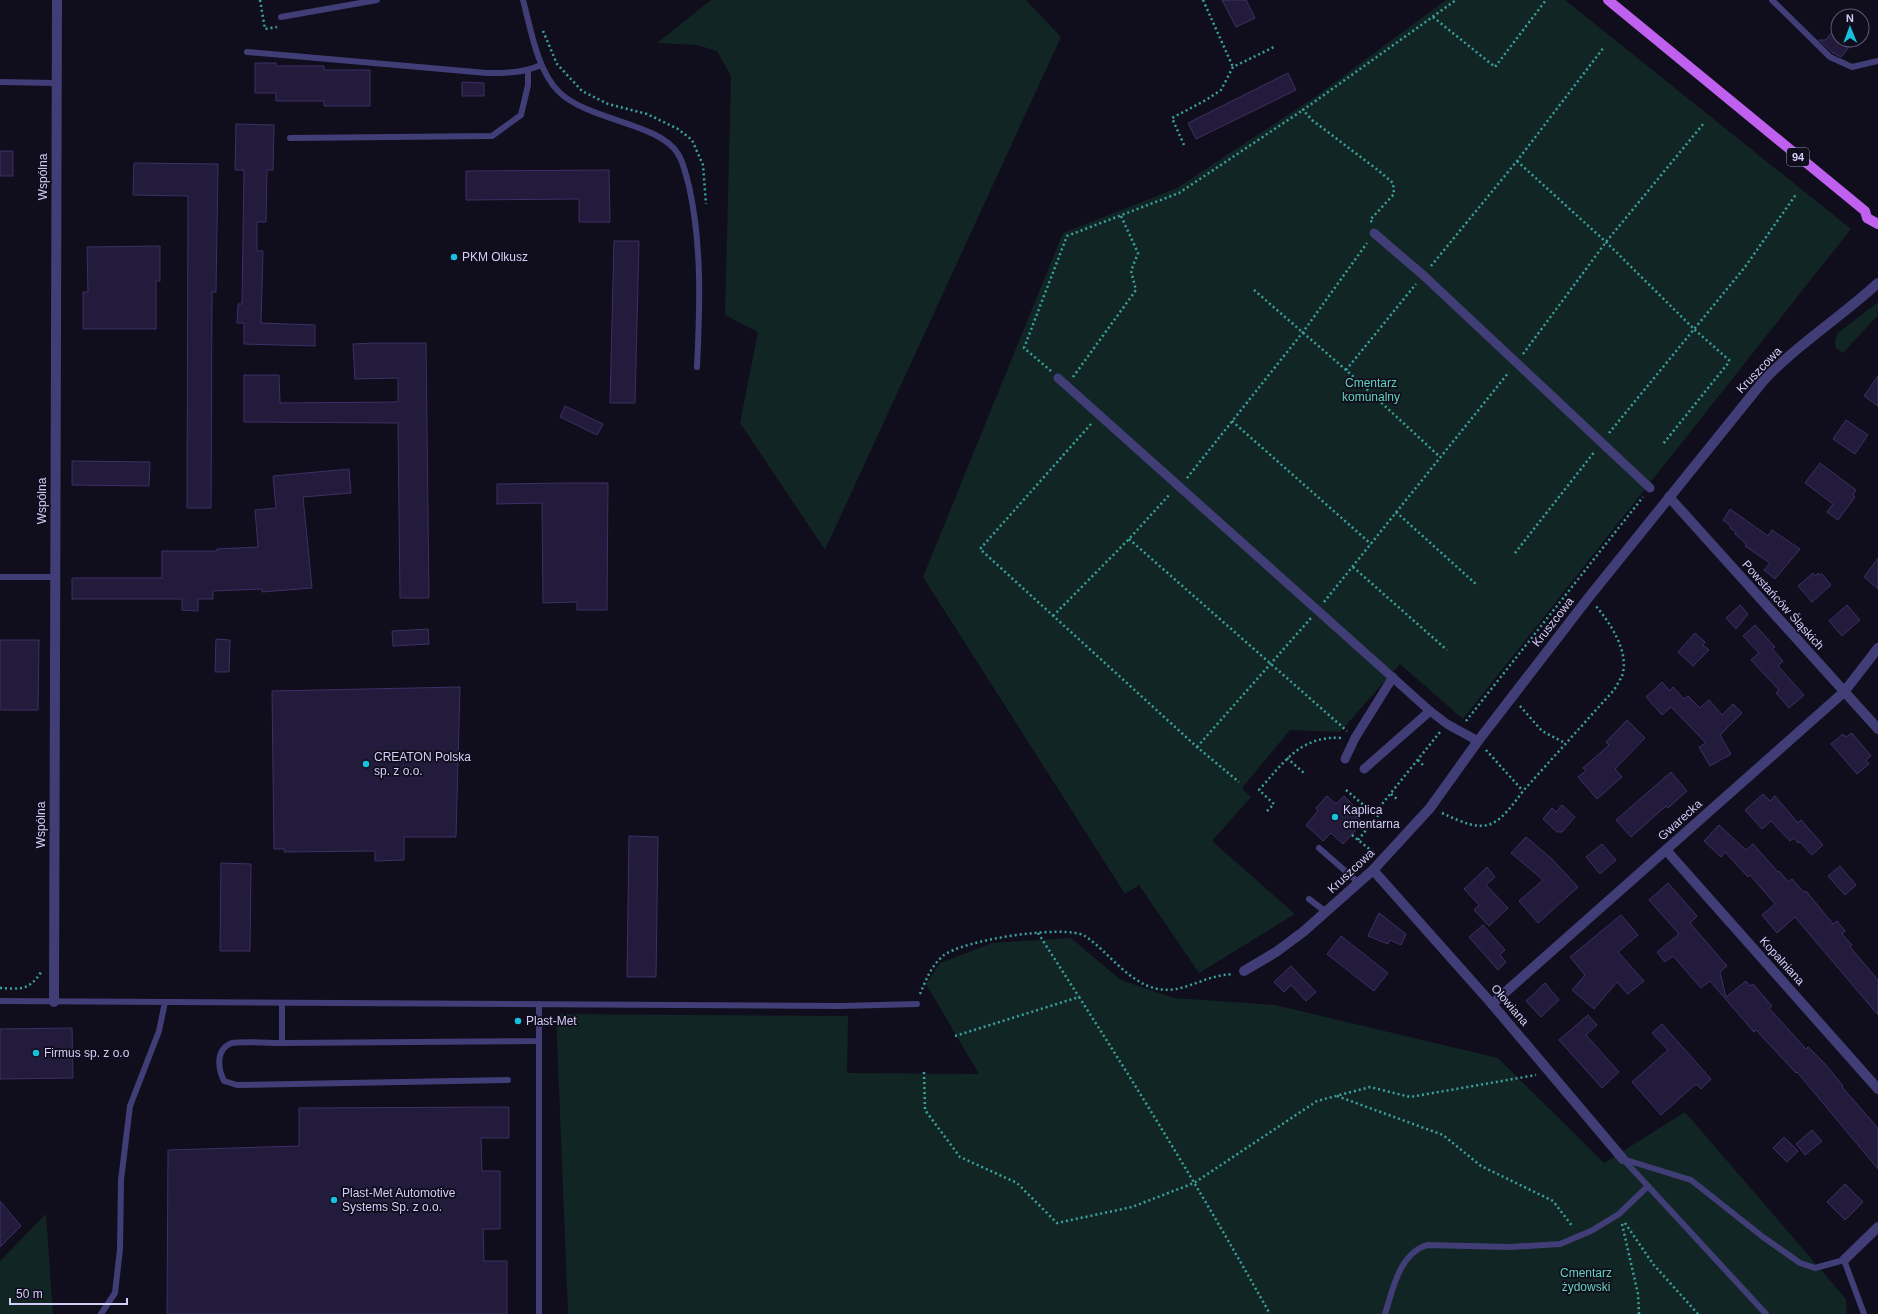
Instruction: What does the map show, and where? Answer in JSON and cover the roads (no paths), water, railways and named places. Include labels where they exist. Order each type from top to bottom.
[{"type":"main road","name":"94","points":[[1608,0],[1865,211],[1867,218],[1878,224]]},
{"type":"street","name":"Wspólna","points":[[54,1002],[57,0]]},
{"type":"street","points":[[1374,233],[1423,275],[1650,488]]},
{"type":"street","name":"Kruszcowa","points":[[1244,971],[1276,952],[1303,932],[1374,870],[1430,808],[1478,741],[1589,597],[1768,376],[1776,367],[1854,305],[1878,283]]},
{"type":"street","points":[[1058,378],[1430,711],[1447,724],[1478,741]]},
{"type":"street","name":"Powstańców Śląskich","points":[[1669,497],[1878,730]]},
{"type":"street","name":"Gwarecka","points":[[1492,1004],[1844,692],[1878,648]]},
{"type":"street","points":[[1344,759],[1355,738],[1393,677]]},
{"type":"street","points":[[1364,769],[1430,711]]},
{"type":"street","name":"Kopalniana","points":[[1666,850],[1878,1089]]},
{"type":"street","name":"Ołowiana","points":[[1374,870],[1492,1004],[1623,1159]]},
{"type":"street","points":[[1844,1260],[1878,1227]]},
{"type":"lane","points":[[281,17],[377,0]]},
{"type":"lane","points":[[523,0],[541,65],[559,92],[582,108],[645,131],[667,141],[678,154],[686,175],[693,206],[700,299],[697,367]]},
{"type":"lane","points":[[1772,0],[1830,57],[1852,67],[1878,61]]},
{"type":"lane","points":[[247,52],[487,73],[528,71],[541,65]]},
{"type":"lane","points":[[290,138],[492,136],[521,115],[528,85],[528,71]]},
{"type":"lane","points":[[0,82],[57,82]]},
{"type":"lane","points":[[0,577],[55,577]]},
{"type":"lane","points":[[1319,848],[1358,883]]},
{"type":"lane","points":[[1309,898],[1326,912]]},
{"type":"lane","points":[[0,1001],[282,1004],[840,1006],[917,1004]]},
{"type":"lane","points":[[101,1314],[115,1293],[120,1249],[121,1180],[130,1106],[159,1031],[165,1002]]},
{"type":"lane","points":[[282,1004],[282,1043]]},
{"type":"lane","points":[[539,1004],[539,1314]]},
{"type":"lane","points":[[508,1080],[237,1085],[224,1081],[219,1071],[220,1059],[223,1050],[232,1043],[538,1041]]},
{"type":"lane","points":[[1623,1159],[1766,1314]]},
{"type":"lane","points":[[1623,1159],[1691,1180],[1763,1237],[1800,1263],[1815,1268],[1844,1260],[1864,1314]]},
{"type":"lane","points":[[1385,1314],[1395,1280],[1407,1259],[1417,1248],[1427,1245],[1510,1247],[1560,1244],[1579,1236],[1619,1214],[1648,1186]]},
{"type":"place","name":"PKM Olkusz","points":[[454,257]]},
{"type":"place","name":"CREATON Polska sp. z o.o.","points":[[366,764]]},
{"type":"place","name":"Kaplica cmentarna","points":[[1335,817]]},
{"type":"place","name":"Plast-Met","points":[[518,1021]]},
{"type":"place","name":"Firmus sp. z o.o","points":[[36,1053]]},
{"type":"place","name":"Plast-Met Automotive Systems Sp. z o.o.","points":[[334,1200]]},
{"type":"park label","name":"Cmentarz komunalny","points":[[1371,390]]},
{"type":"park label","name":"Cmentarz żydowski","points":[[1586,1280]]}]
